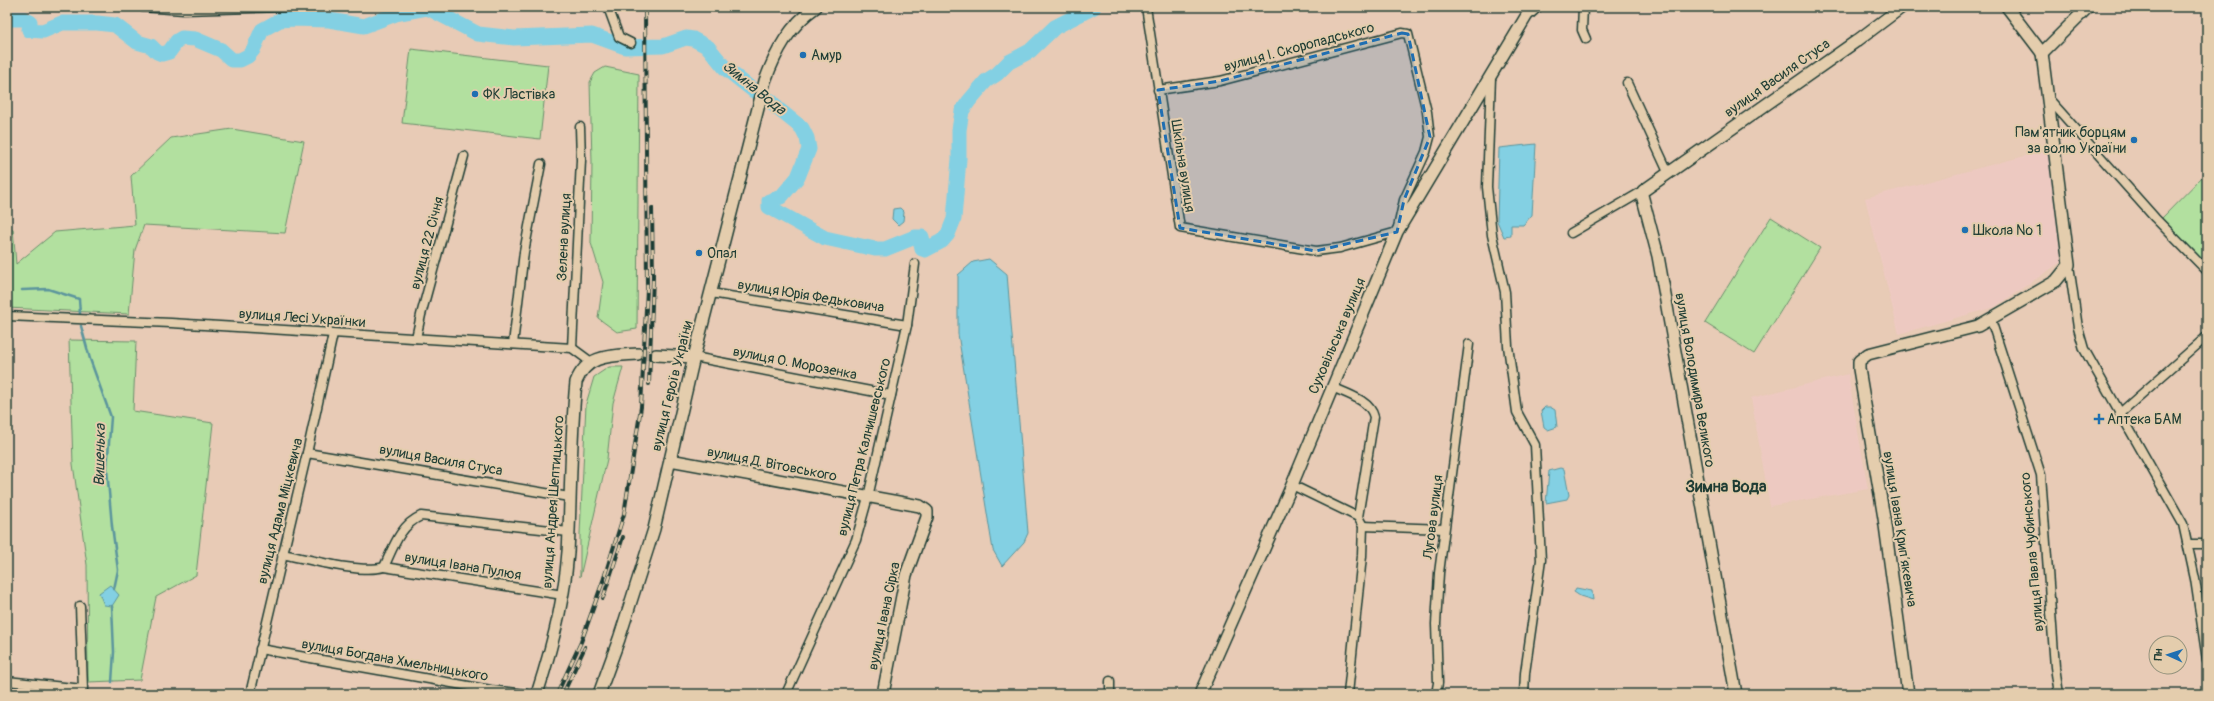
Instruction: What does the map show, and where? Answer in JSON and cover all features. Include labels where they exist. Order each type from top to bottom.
[{"type":"street","points":[[142,7],[184,10],[286,7]]},
{"type":"street","points":[[608,7],[619,37],[631,44]]},
{"type":"street","name":"вулиця Героїв України","points":[[599,694],[619,639],[654,529],[694,357],[765,81],[782,43],[795,25],[816,7]]},
{"type":"street","name":"Шкільна вулиця","points":[[1146,7],[1180,228],[1316,251],[1340,248],[1397,232]]},
{"type":"street","name":"Суховільська вулиця","points":[[1200,694],[1292,485],[1397,232],[1527,15],[1536,7]]},
{"type":"street","points":[[1583,7],[1582,30],[1586,39]]},
{"type":"street","name":"вулиця Василя Стуса","points":[[1571,233],[1642,190],[1858,40],[1902,7]]},
{"type":"street","points":[[2007,7],[2042,53],[2078,328],[2084,349],[2119,414],[2183,524],[2189,544],[2205,634],[2207,660]]},
{"type":"street","points":[[2042,53],[2088,7]]},
{"type":"street","name":"вулиця І. Скоропадського","points":[[1158,90],[1220,81],[1402,32],[1408,34],[1427,112],[1430,137],[1426,152],[1404,200],[1397,232]]},
{"type":"street","points":[[1491,76],[1488,187],[1492,236],[1505,292],[1508,346],[1517,412],[1535,445],[1541,560],[1525,673],[1524,694]]},
{"type":"street","points":[[1627,83],[1668,172]]},
{"type":"street","points":[[2048,98],[2155,218],[2207,271]]},
{"type":"street","name":"Зелена вулиця","points":[[572,348],[581,160],[580,127]]},
{"type":"street","name":"вулиця 22 Січня","points":[[416,338],[464,156]]},
{"type":"street","points":[[513,344],[524,252],[541,164]]},
{"type":"street","name":"вулиця Володимира Великого","points":[[1642,190],[1659,263],[1736,694]]},
{"type":"street","name":"вулиця Петра Калнишевського","points":[[786,694],[856,540],[868,497],[907,325],[915,264]]},
{"type":"street","points":[[1991,320],[2056,281],[2069,264]]},
{"type":"street","name":"вулиця Юрія Федьковича","points":[[711,293],[907,325]]},
{"type":"street","name":"вулиця Лесі Українки","points":[[7,316],[171,323],[572,348]]},
{"type":"street","name":"вулиця Івана Крипʼякевича","points":[[1908,694],[1884,518],[1859,369],[1859,361],[1868,354],[1964,331],[1991,320]]},
{"type":"street","name":"вулиця Павла Чубинського","points":[[1991,320],[2041,475],[2055,667],[2059,694]]},
{"type":"street","name":"вулиця Адама Міцкевича","points":[[250,694],[307,453],[333,334]]},
{"type":"street","points":[[2119,414],[2205,338]]},
{"type":"street","name":"Лугова вулиця","points":[[1436,694],[1438,683],[1436,624],[1444,529],[1468,344]]},
{"type":"street","points":[[572,348],[591,362],[607,356],[638,354]]},
{"type":"street","points":[[656,355],[694,357]]},
{"type":"street","name":"вулиця О. Морозенка","points":[[694,357],[891,395]]},
{"type":"street","name":"вулиця Андрея Шептицького","points":[[537,694],[552,646],[563,595],[569,532],[569,497],[576,382],[580,371],[591,362]]},
{"type":"street","points":[[1332,386],[1365,403],[1372,410],[1374,417],[1358,518]]},
{"type":"street","name":"вулиця Василя Стуса","points":[[307,453],[569,497]]},
{"type":"street","name":"вулиця Д. Вітовського","points":[[670,460],[868,497]]},
{"type":"street","points":[[1292,485],[1358,518],[1363,526],[1356,621],[1348,694]]},
{"type":"street","name":"вулиця Івана Сірка","points":[[868,497],[920,506],[927,511],[927,517],[906,575],[883,694]]},
{"type":"street","name":"вулиця Івана Пулюя","points":[[384,567],[401,533],[409,523],[421,516],[569,532]]},
{"type":"street","points":[[1363,526],[1444,529]]},
{"type":"street","points":[[2189,544],[2207,544]]},
{"type":"street","name":"вулиця Івана Пулюя","points":[[282,554],[357,568],[377,569],[384,567],[563,595]]},
{"type":"street","points":[[7,681],[83,689],[80,606]]},
{"type":"street","name":"вулиця Богдана Хмельницького","points":[[260,649],[491,690],[526,694]]},
{"type":"street","points":[[1110,681],[1110,694]]},
{"type":"highlighted area","points":[[1402,33],[1408,34],[1430,137],[1404,200],[1397,232],[1316,251],[1180,228],[1158,90],[1220,81]]},
{"type":"shaded area","name":"Школа № 1","points":[[2048,150],[2061,262],[1995,307],[1899,334],[1865,198]]},
{"type":"shaded area","points":[[1848,374],[1868,489],[1770,506],[1751,398]]},
{"type":"green space","name":"ФК Ластівка","points":[[411,49],[548,65],[540,139],[402,123]]},
{"type":"green space","points":[[605,67],[639,74],[637,329],[617,332],[598,318],[603,282],[591,243],[592,162],[590,82],[595,73]]},
{"type":"green space","points":[[232,129],[304,141],[285,233],[144,225],[135,250],[129,314],[7,308],[7,229],[13,229],[16,264],[55,232],[135,225],[131,176],[171,138]]},
{"type":"green space","points":[[2207,172],[2207,267],[2162,218]]},
{"type":"green space","points":[[1771,217],[1820,248],[1754,354],[1705,323]]},
{"type":"green space","points":[[69,340],[136,341],[133,411],[213,423],[196,575],[156,597],[140,680],[88,682],[87,565],[73,464]]},
{"type":"green space","points":[[609,367],[623,367],[613,403],[607,459],[580,577],[580,534],[586,404],[594,377]]},
{"type":"water","points":[[1536,144],[1532,215],[1523,225],[1511,225],[1511,236],[1504,237],[1497,221],[1499,148]]},
{"type":"water","points":[[900,208],[904,212],[903,221],[898,225],[892,219],[893,209]]},
{"type":"water","points":[[989,259],[1007,274],[1028,533],[1024,542],[1002,566],[993,550],[958,334],[958,275],[973,262]]},
{"type":"water","points":[[1545,407],[1550,407],[1555,410],[1557,427],[1548,430],[1544,427],[1541,411]]},
{"type":"water","points":[[1560,468],[1564,469],[1569,495],[1567,499],[1546,503],[1549,471]]},
{"type":"water","points":[[110,585],[119,595],[112,606],[104,605],[99,593]]},
{"type":"water","points":[[1576,588],[1592,591],[1593,600],[1580,596],[1574,592]]},
{"type":"waterway","name":"Зимна Вода","points":[[7,19],[24,19],[30,22],[29,30],[43,31],[62,23],[97,23],[115,25],[137,42],[151,46],[157,52],[162,54],[169,52],[177,41],[182,38],[195,39],[221,50],[232,60],[240,60],[248,56],[253,50],[262,30],[280,20],[329,20],[364,26],[396,14],[428,8],[478,34],[514,38],[592,35],[625,47],[663,46],[686,38],[693,39],[708,47],[725,68],[754,91],[771,101],[777,108],[802,128],[807,138],[809,149],[798,177],[781,197],[769,201],[769,207],[825,238],[875,249],[885,249],[915,237],[922,237],[923,241],[921,245],[922,249],[925,250],[942,241],[948,234],[954,219],[959,159],[959,130],[962,111],[986,81],[997,74],[1009,62],[1030,51],[1055,27],[1094,7]]},
{"type":"waterway","name":"Вишенька","points":[[22,290],[48,289],[79,299],[80,314]]},
{"type":"waterway","name":"Вишенька","points":[[81,326],[90,359],[111,417],[107,469],[112,526],[118,570],[114,589]]},
{"type":"waterway","name":"Вишенька","points":[[112,606],[114,652],[112,682]]},
{"type":"tunnel","points":[[638,354],[656,355]]},
{"type":"railway","points":[[557,694],[581,642],[603,581],[624,514],[641,407],[647,289],[645,7]]},
{"type":"railway","points":[[649,384],[653,277],[652,208]]},
{"type":"railway","points":[[603,598],[623,537]]},
{"type":"railway","points":[[563,694],[585,647]]},
{"type":"place","name":"Амур","points":[[803,55]]},
{"type":"place","name":"ФК Ластівка","points":[[475,94]]},
{"type":"place","name":"Пам'ятник борцям за волю України","points":[[2134,140]]},
{"type":"place","name":"Школа № 1","points":[[1965,230]]},
{"type":"place","name":"Опал","points":[[699,253]]},
{"type":"place","name":"Аптека БАМ","points":[[2099,419]]},
{"type":"district","name":"Зимна Вода","points":[[1726,487]]}]
